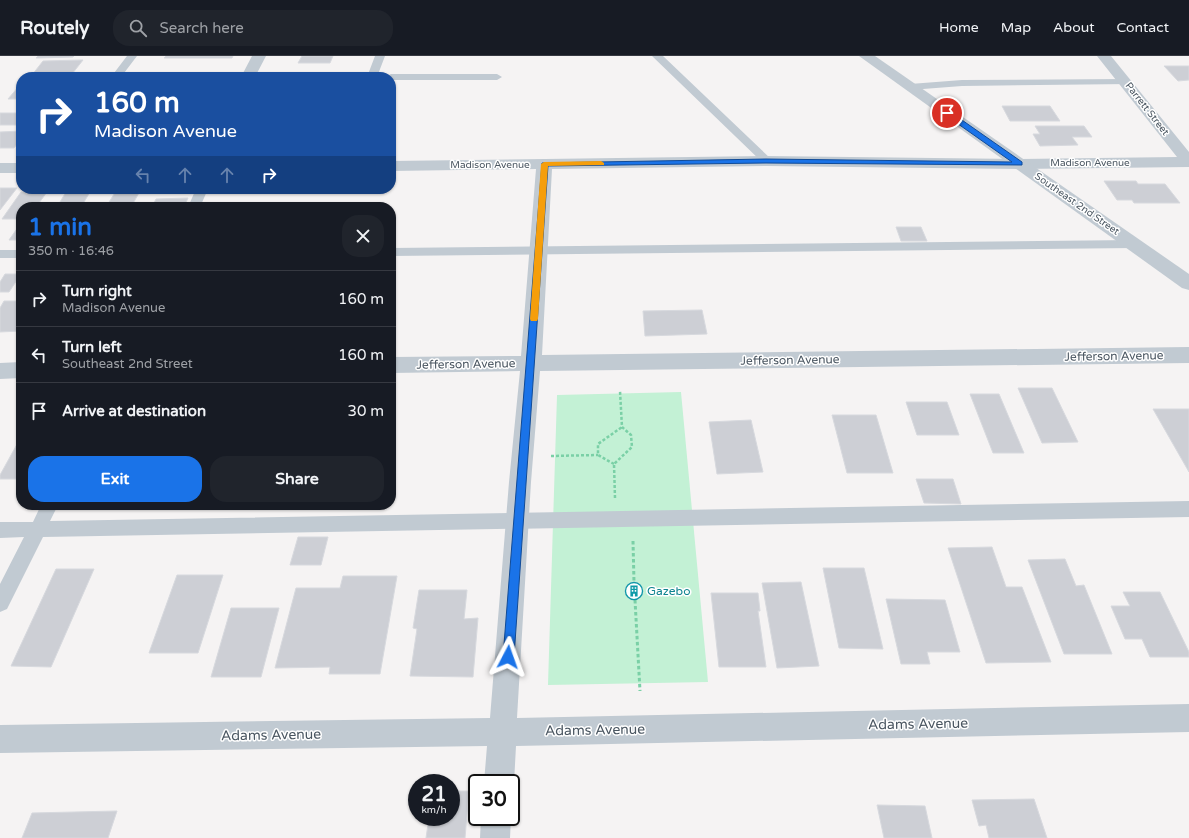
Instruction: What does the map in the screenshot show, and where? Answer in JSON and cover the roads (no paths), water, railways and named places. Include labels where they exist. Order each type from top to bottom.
[{"type":"street","points":[[251,72],[259,56]]},
{"type":"street","name":"Southeast 2nd Street","points":[[866,56],[1189,283]]},
{"type":"street","name":"Parrett Street","points":[[1104,56],[1189,162]]},
{"type":"street","name":"Madison Avenue","points":[[396,166],[766,161],[1020,164],[1189,162]]},
{"type":"street","points":[[500,774],[531,363],[544,164]]},
{"type":"street","points":[[0,168],[16,168]]},
{"type":"street","name":"Jefferson Avenue","points":[[396,365],[1189,356]]},
{"type":"street","points":[[0,371],[16,370]]},
{"type":"street","name":"Adams Avenue","points":[[0,739],[503,732],[1189,718]]},
{"type":"street","points":[[495,838],[496,826]]},
{"type":"lane","points":[[120,72],[132,56]]},
{"type":"lane","points":[[374,72],[380,56]]},
{"type":"lane","points":[[657,56],[766,161]]},
{"type":"lane","points":[[396,77],[497,77]]},
{"type":"lane","points":[[910,87],[962,82],[1126,82]]},
{"type":"lane","points":[[396,252],[1134,244]]},
{"type":"lane","points":[[0,254],[16,254]]},
{"type":"lane","points":[[0,603],[48,510]]},
{"type":"lane","points":[[0,530],[1189,510]]},
{"type":"place","name":"Gazebo","points":[[634,591]]}]
